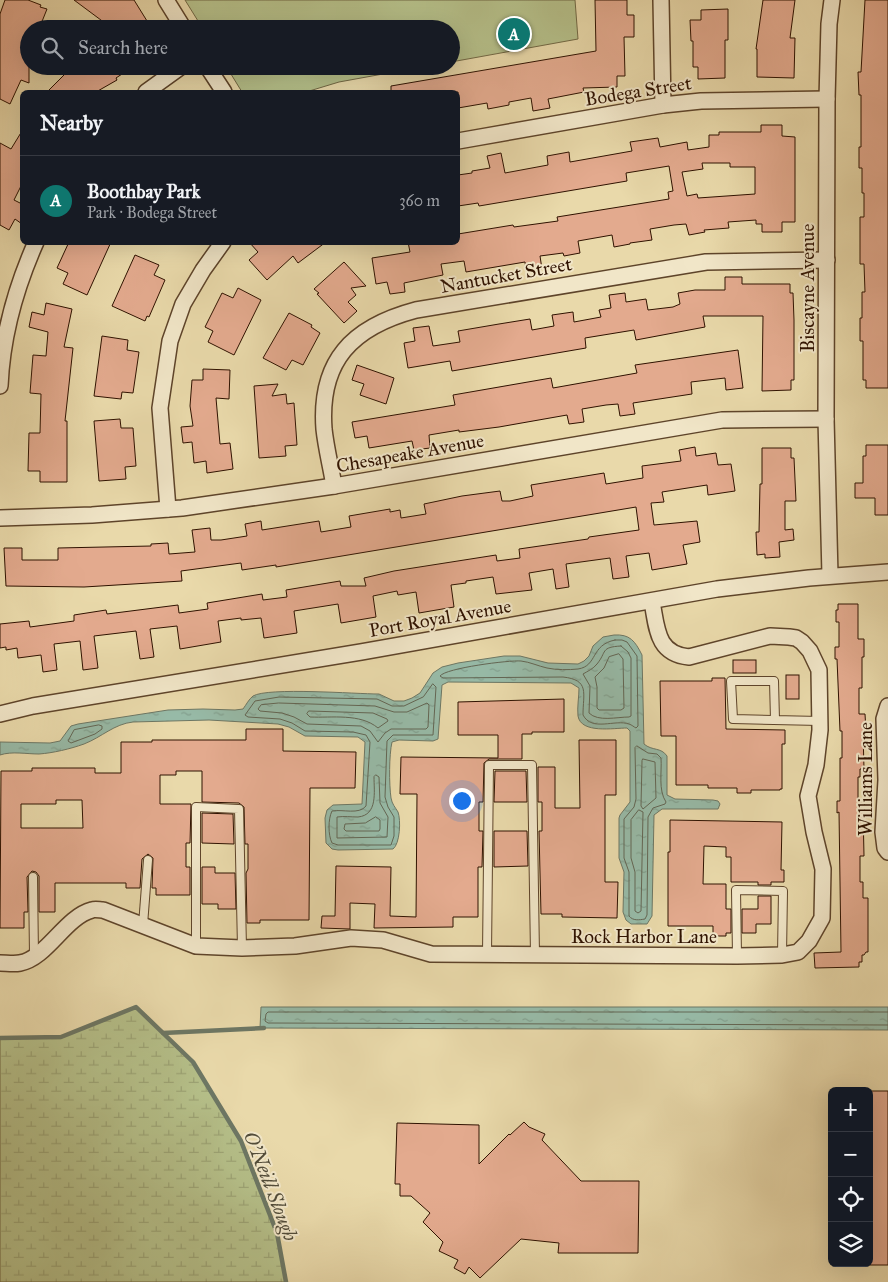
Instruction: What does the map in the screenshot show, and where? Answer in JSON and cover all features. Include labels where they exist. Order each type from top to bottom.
[{"type":"street","points":[[166,0],[178,20]]},
{"type":"street","points":[[661,0],[664,105]]},
{"type":"street","name":"Biscayne Avenue","points":[[830,576],[826,419],[827,99],[829,24],[832,0]]},
{"type":"street","points":[[149,90],[170,75]]},
{"type":"street","points":[[213,75],[223,90]]},
{"type":"street","name":"Bodega Street","points":[[460,141],[664,105],[701,101],[827,99]]},
{"type":"street","points":[[0,386],[6,335],[26,265],[35,245]]},
{"type":"street","points":[[168,509],[160,408],[170,341],[183,304],[203,270],[221,245]]},
{"type":"street","name":"Nantucket Street","points":[[334,486],[324,430],[324,409],[328,379],[341,354],[357,337],[382,321],[416,310],[706,262],[827,260]]},
{"type":"street","name":"Chesapeake Avenue","points":[[0,518],[92,515],[168,509],[334,486],[722,420],[826,419]]},
{"type":"street","name":"Port Royal Avenue","points":[[0,714],[33,706],[361,652],[717,589],[830,576],[888,572]]},
{"type":"street","name":"Rock Harbor Lane","points":[[0,963],[20,963],[34,956],[81,915],[92,910],[115,913],[196,946],[242,948],[296,946],[351,938],[383,940],[431,954],[737,956],[782,955],[798,952],[809,940],[822,918],[823,869],[808,796],[816,765],[820,720],[819,670],[810,651],[796,638],[770,636],[689,657],[683,656],[663,645],[658,636],[652,602]]},
{"type":"street","name":"Williams Lane","points":[[888,706],[884,719],[886,780],[884,832],[885,848],[888,852]]},
{"type":"lane","points":[[775,720],[774,681],[731,681],[733,719],[775,720],[820,720]]},
{"type":"lane","points":[[488,954],[489,765],[532,765],[535,955]]},
{"type":"lane","points":[[196,946],[196,808],[239,809],[242,948]]},
{"type":"lane","points":[[143,926],[148,860]]},
{"type":"lane","points":[[33,877],[34,956]]},
{"type":"lane","points":[[737,956],[736,890],[783,891],[782,955]]},
{"type":"green space","points":[[185,0],[575,0],[578,39],[460,60],[460,20],[197,20]]},
{"type":"green space","points":[[232,75],[378,75],[339,82],[313,90],[241,90]]},
{"type":"green space","points":[[136,1007],[193,1062],[241,1141],[277,1233],[286,1282],[0,1282],[0,1038],[61,1037]]},
{"type":"water","points":[[614,635],[631,639],[642,655],[644,744],[650,748],[662,751],[667,756],[667,795],[675,799],[713,800],[718,801],[720,804],[718,809],[662,809],[654,815],[652,916],[647,924],[631,924],[626,920],[623,912],[624,872],[619,858],[619,818],[630,802],[630,731],[627,728],[591,728],[580,722],[578,716],[579,688],[571,683],[448,682],[442,685],[438,739],[433,741],[399,740],[392,742],[390,792],[392,802],[398,812],[400,826],[397,842],[393,849],[338,850],[332,849],[326,843],[325,818],[327,810],[333,805],[362,804],[365,742],[358,737],[305,736],[289,727],[278,724],[209,720],[133,722],[120,725],[84,744],[67,749],[39,754],[14,753],[0,755],[0,742],[50,743],[60,741],[71,726],[78,724],[168,710],[243,709],[253,696],[262,693],[293,691],[379,694],[394,701],[404,701],[420,693],[433,673],[442,667],[504,656],[520,656],[548,663],[578,664],[589,656],[593,646],[603,637]]},
{"type":"water","points":[[261,1007],[888,1007],[888,1030],[260,1028]]},
{"type":"building","points":[[5,0],[28,0],[47,9],[43,20],[20,20],[20,75],[29,75],[29,83],[21,80],[10,104],[0,99],[0,14]]},
{"type":"building","points":[[74,0],[134,0],[146,20],[101,20]]},
{"type":"building","points":[[595,0],[627,0],[627,15],[634,15],[634,37],[624,37],[625,76],[617,76],[617,87],[583,88],[584,92],[548,99],[550,108],[533,111],[531,98],[509,102],[509,105],[488,109],[487,103],[460,108],[460,90],[391,90],[391,86],[596,51]]},
{"type":"building","points":[[763,0],[795,0],[790,38],[795,38],[794,78],[757,77],[756,49]]},
{"type":"building","points":[[865,0],[888,0],[888,388],[866,388],[866,380],[863,380],[863,341],[860,341],[862,292],[865,292],[864,264],[860,264],[860,217],[864,217],[864,193],[862,193],[862,168],[859,168],[861,95],[859,95],[858,72],[861,72]]},
{"type":"building","points":[[728,9],[728,40],[725,40],[725,78],[698,79],[698,67],[693,67],[693,41],[691,41],[690,20],[701,20],[701,10]]},
{"type":"building","points":[[64,75],[120,75],[116,78],[117,80],[100,90],[49,90]]},
{"type":"building","points":[[761,125],[782,125],[782,136],[795,137],[795,222],[782,222],[782,232],[762,232],[762,224],[756,224],[756,220],[728,222],[729,228],[704,230],[705,232],[689,235],[686,224],[674,225],[650,229],[652,240],[614,247],[612,235],[578,241],[580,253],[564,256],[563,253],[540,256],[542,269],[526,271],[525,262],[466,272],[464,261],[441,264],[443,275],[404,283],[405,292],[390,294],[387,282],[376,284],[372,258],[410,252],[409,245],[460,245],[460,234],[513,225],[514,227],[558,221],[557,217],[669,199],[668,192],[673,191],[669,166],[626,173],[627,181],[479,206],[478,203],[460,206],[460,175],[490,168],[487,156],[501,153],[505,173],[548,165],[547,156],[569,152],[570,162],[632,151],[630,142],[658,138],[660,147],[687,142],[688,150],[709,147],[709,135],[719,135],[719,132],[761,132]],"holes":[[[702,163],[730,163],[730,167],[755,167],[755,194],[698,198],[697,194],[687,196],[682,172],[703,169]]]},
{"type":"building","points":[[20,134],[20,188],[14,200],[20,203],[20,223],[15,219],[9,230],[0,225],[0,143],[11,149]]},
{"type":"building","points":[[68,245],[110,245],[87,295],[63,284],[68,273],[57,268]]},
{"type":"building","points":[[252,245],[322,245],[298,263],[293,256],[267,280],[249,260],[258,252]]},
{"type":"building","points":[[135,255],[159,265],[154,275],[165,280],[149,317],[147,316],[145,321],[112,306]]},
{"type":"building","points":[[344,262],[366,286],[351,288],[356,295],[348,302],[357,311],[344,323],[314,289]]},
{"type":"building","points":[[725,277],[742,277],[742,284],[790,284],[790,293],[793,293],[794,320],[794,380],[791,380],[791,390],[762,391],[763,316],[703,316],[705,327],[636,340],[634,330],[585,338],[586,348],[452,371],[450,361],[408,368],[404,343],[415,341],[413,328],[429,326],[433,346],[460,342],[458,331],[530,319],[532,330],[554,326],[552,315],[573,312],[574,322],[601,317],[599,310],[611,308],[609,295],[625,293],[626,302],[646,299],[648,310],[673,307],[680,304],[678,293],[695,290],[725,290]]},
{"type":"building","points":[[238,288],[261,300],[234,355],[208,342],[213,331],[205,327],[222,293],[233,298]]},
{"type":"building","points":[[46,303],[72,309],[64,347],[73,348],[65,421],[67,421],[67,482],[40,482],[40,471],[28,471],[29,433],[40,433],[41,394],[30,393],[33,355],[46,356],[48,332],[29,327],[32,312],[44,315]]},
{"type":"building","points":[[289,313],[312,325],[311,327],[320,333],[303,365],[292,360],[286,370],[263,358]]},
{"type":"building","points":[[102,336],[128,340],[127,350],[139,352],[133,393],[122,392],[121,399],[94,396]]},
{"type":"building","points":[[738,350],[743,388],[726,390],[725,378],[691,382],[692,394],[633,403],[635,414],[620,416],[618,404],[606,405],[582,409],[584,422],[569,424],[567,415],[499,427],[459,432],[459,430],[429,435],[430,448],[414,450],[412,441],[369,448],[367,436],[355,438],[352,422],[455,405],[453,395],[551,378],[553,388],[637,373],[635,365]]},
{"type":"building","points":[[357,365],[394,378],[386,404],[360,395],[364,384],[352,380]]},
{"type":"building","points":[[203,369],[230,370],[229,399],[216,398],[220,444],[230,443],[233,469],[207,473],[206,461],[194,463],[192,442],[183,443],[181,427],[193,426],[190,406],[192,380],[203,380]]},
{"type":"building","points":[[278,384],[272,396],[286,394],[287,404],[294,403],[297,445],[285,446],[286,456],[259,458],[254,386]]},
{"type":"building","points":[[120,419],[121,428],[133,428],[136,466],[125,467],[126,479],[99,481],[94,421]]},
{"type":"building","points":[[866,445],[888,445],[888,515],[875,515],[875,498],[855,498],[855,483],[863,483],[863,456],[866,456]]},
{"type":"building","points":[[695,447],[696,456],[716,453],[718,465],[731,464],[735,491],[708,495],[707,485],[662,492],[664,502],[651,503],[654,525],[697,521],[700,542],[683,545],[687,564],[652,570],[649,553],[626,556],[629,577],[613,579],[610,558],[566,564],[569,587],[556,589],[553,569],[529,573],[532,590],[496,594],[493,577],[466,581],[466,583],[451,585],[454,607],[419,613],[416,592],[398,595],[397,591],[373,596],[376,617],[341,623],[338,604],[294,611],[297,633],[264,638],[261,618],[218,621],[221,642],[180,649],[177,626],[150,629],[154,657],[140,659],[136,631],[94,636],[98,668],[83,670],[80,641],[54,644],[57,670],[43,672],[41,655],[18,658],[17,648],[6,650],[6,647],[0,648],[0,624],[29,621],[30,627],[74,621],[74,615],[106,610],[107,614],[178,605],[179,613],[208,609],[207,603],[262,594],[263,600],[287,597],[286,590],[340,581],[341,586],[366,586],[364,578],[394,571],[496,555],[497,561],[520,558],[519,549],[639,530],[636,507],[276,567],[276,565],[242,570],[241,563],[181,571],[182,581],[84,587],[6,586],[4,548],[22,548],[22,560],[58,560],[58,548],[151,546],[151,544],[168,543],[169,554],[195,552],[192,530],[210,528],[211,540],[221,540],[247,536],[245,524],[261,521],[262,530],[319,521],[321,532],[351,527],[349,516],[390,509],[390,512],[400,510],[401,518],[426,514],[424,504],[462,496],[500,491],[502,501],[510,501],[533,496],[531,485],[604,473],[606,484],[643,478],[642,466],[681,461],[679,450]]},
{"type":"building","points":[[762,448],[791,448],[791,458],[794,458],[796,501],[785,501],[785,530],[793,529],[794,540],[779,542],[780,557],[765,558],[765,554],[757,555],[756,532],[759,532]]},
{"type":"building","points":[[838,604],[858,604],[858,639],[864,639],[862,688],[859,688],[859,714],[865,714],[866,731],[863,731],[864,769],[860,769],[860,777],[858,777],[858,799],[861,799],[861,809],[863,809],[864,856],[860,856],[860,882],[863,882],[863,898],[868,898],[868,952],[862,955],[862,962],[859,962],[859,967],[815,968],[814,953],[841,952],[839,812],[837,813],[837,801],[840,801],[842,731],[840,731],[837,659],[835,659],[835,647],[839,647],[839,622],[836,622]]},
{"type":"building","points":[[733,660],[756,660],[756,673],[733,673]]},
{"type":"building","points":[[786,675],[799,675],[799,699],[786,699]]},
{"type":"building","points":[[712,678],[725,678],[726,729],[785,730],[785,744],[782,744],[782,789],[751,790],[751,793],[737,793],[737,788],[708,788],[708,785],[676,785],[676,736],[661,736],[660,681],[712,681]]},
{"type":"building","points":[[564,699],[564,732],[532,732],[532,734],[522,734],[522,759],[489,759],[484,763],[483,802],[479,802],[479,831],[483,831],[482,867],[478,867],[478,917],[453,917],[453,927],[374,928],[375,904],[350,903],[350,929],[321,928],[322,916],[335,916],[336,866],[391,867],[390,916],[416,917],[417,794],[400,794],[401,757],[498,758],[498,735],[458,735],[458,702]]},
{"type":"building","points":[[246,729],[283,729],[283,751],[356,752],[355,788],[310,788],[309,920],[260,920],[260,923],[247,923],[246,873],[248,869],[248,844],[245,844],[244,807],[239,803],[202,802],[202,771],[176,771],[176,775],[160,775],[160,804],[191,804],[190,843],[186,843],[186,867],[190,867],[190,895],[156,895],[156,888],[152,888],[153,858],[148,854],[142,859],[140,888],[126,888],[126,883],[55,883],[55,912],[39,912],[39,876],[36,872],[32,871],[27,877],[28,912],[24,912],[24,928],[0,928],[1,771],[32,771],[32,768],[95,768],[95,773],[121,773],[121,742],[152,742],[152,740],[246,740]],"holes":[[[56,800],[82,800],[83,828],[21,828],[21,804],[56,804]]]},
{"type":"building","points":[[579,740],[616,740],[616,795],[605,795],[605,882],[618,882],[617,918],[562,917],[562,914],[541,914],[539,831],[542,831],[542,802],[538,802],[538,767],[555,767],[555,808],[580,808]]},
{"type":"building","points":[[495,771],[526,771],[527,802],[494,802]]},
{"type":"building","points":[[202,813],[233,814],[234,844],[202,843]]},
{"type":"building","points":[[670,820],[782,822],[781,870],[784,870],[784,882],[758,885],[758,882],[731,882],[731,857],[726,857],[726,847],[704,846],[703,884],[726,884],[726,909],[731,909],[731,933],[726,933],[726,936],[713,936],[713,926],[668,926]]},
{"type":"building","points":[[494,831],[527,831],[528,866],[494,867]]},
{"type":"building","points":[[202,867],[215,867],[215,873],[235,873],[236,909],[218,909],[218,904],[202,904]]},
{"type":"building","points":[[758,896],[771,896],[771,924],[756,924],[756,933],[742,933],[742,909],[758,909]]},
{"type":"building","points":[[873,1091],[888,1091],[888,1265],[873,1265]]},
{"type":"building","points":[[524,1122],[529,1127],[545,1134],[542,1140],[581,1181],[639,1181],[638,1253],[558,1253],[559,1243],[521,1239],[480,1278],[469,1267],[465,1274],[454,1268],[458,1260],[439,1251],[443,1242],[423,1222],[430,1213],[411,1196],[400,1196],[400,1184],[395,1184],[397,1123],[479,1125],[479,1164]]},
{"type":"waterway","name":"O'Neill Slough","points":[[0,1038],[61,1037],[136,1007],[193,1062],[241,1141],[277,1233],[286,1282]]},
{"type":"waterway","points":[[163,1033],[264,1028]]},
{"type":"place","name":"Boothbay Park","points":[[514,34]]}]
